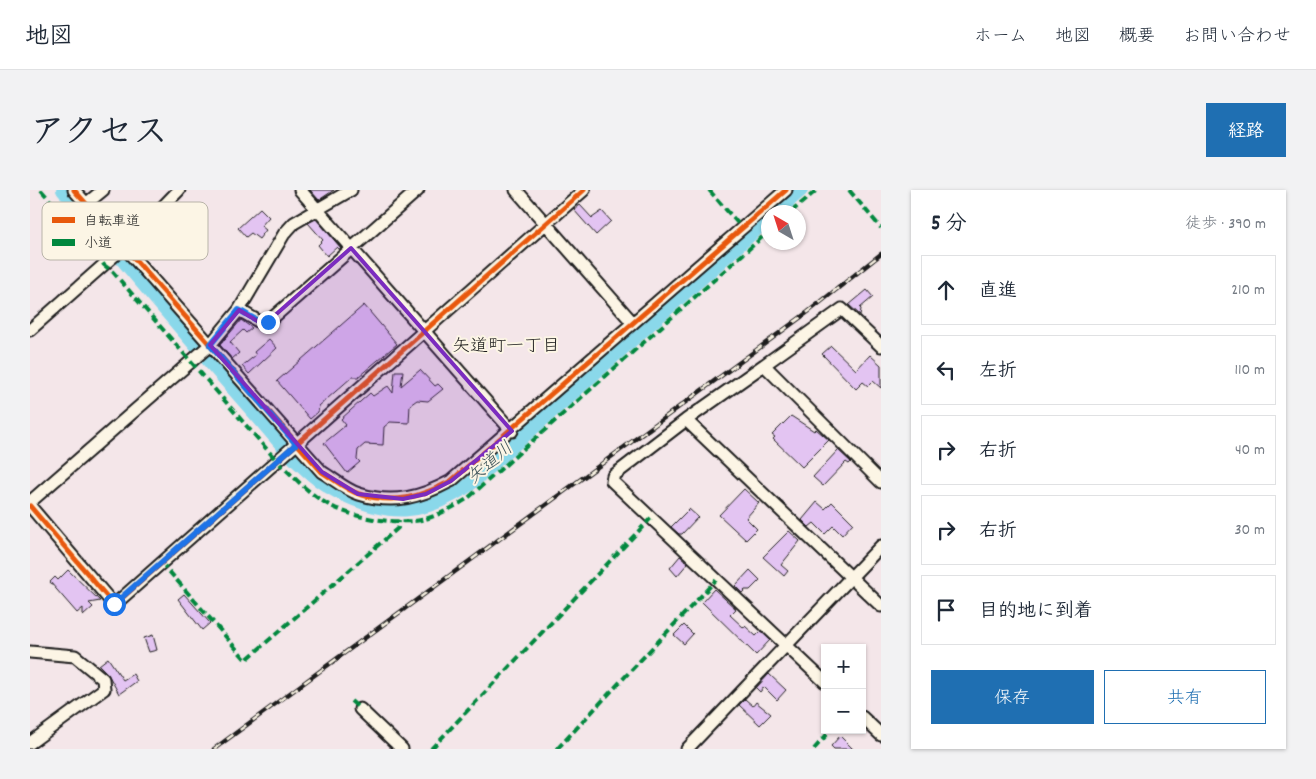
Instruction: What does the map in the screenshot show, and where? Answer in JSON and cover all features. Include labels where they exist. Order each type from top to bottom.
[{"type":"street","points":[[74,190],[84,202]]},
{"type":"street","points":[[88,202],[103,190]]},
{"type":"street","points":[[167,202],[179,190]]},
{"type":"street","points":[[300,190],[512,431]]},
{"type":"street","points":[[351,190],[316,208],[294,223],[284,234],[239,310],[208,346],[30,504],[114,604],[584,190]]},
{"type":"street","points":[[239,310],[263,324],[268,322],[418,190]]},
{"type":"street","points":[[516,190],[633,323]]},
{"type":"street","points":[[133,260],[295,446],[322,472],[358,494],[403,500],[426,494],[452,481],[512,431],[786,190]]},
{"type":"street","points":[[30,330],[109,260]]},
{"type":"street","points":[[821,678],[612,481],[612,476],[686,420],[842,309],[881,346]]},
{"type":"street","points":[[764,365],[881,482]]},
{"type":"street","points":[[686,420],[881,606]]},
{"type":"street","points":[[687,749],[881,546]]},
{"type":"street","points":[[30,652],[75,656],[104,678],[104,689],[30,743]]},
{"type":"street","points":[[360,709],[402,749]]},
{"type":"street","points":[[866,721],[881,735]]},
{"type":"highlighted area","points":[[351,248],[512,431],[451,481],[426,494],[403,499],[358,494],[322,472],[210,345],[239,310],[264,325]]},
{"type":"building","points":[[310,190],[334,190],[319,200]]},
{"type":"building","points":[[580,205],[592,218],[602,211],[611,221],[596,235],[574,210]]},
{"type":"building","points":[[260,208],[269,217],[261,226],[266,230],[259,239],[251,233],[246,237],[238,228]]},
{"type":"building","points":[[316,219],[341,248],[337,247],[327,256],[318,245],[323,240],[308,223]]},
{"type":"building","points":[[867,290],[873,297],[860,308],[860,315],[849,305]]},
{"type":"building","points":[[364,305],[397,344],[358,377],[352,377],[319,406],[318,412],[310,419],[277,381]]},
{"type":"building","points":[[241,320],[252,328],[246,333],[243,330],[230,342],[239,353],[232,359],[220,345]]},
{"type":"building","points":[[269,339],[277,348],[249,374],[242,366],[256,355],[254,352]]},
{"type":"building","points":[[831,346],[856,370],[870,355],[881,365],[881,388],[873,381],[868,386],[863,382],[856,389],[822,354]]},
{"type":"building","points":[[420,370],[435,386],[438,384],[443,389],[428,401],[417,400],[410,405],[409,423],[390,422],[384,427],[383,445],[365,444],[358,450],[357,459],[360,462],[347,473],[324,443],[346,425],[341,419],[370,393],[373,396],[388,386],[393,393],[395,371],[403,371],[401,386]]},
{"type":"building","points":[[791,416],[814,431],[816,429],[829,440],[802,467],[773,439],[775,437],[772,435]]},
{"type":"building","points":[[838,450],[851,462],[849,464],[846,462],[823,486],[813,477]]},
{"type":"building","points":[[744,489],[759,503],[746,518],[757,529],[746,540],[719,515]]},
{"type":"building","points":[[817,502],[825,509],[832,502],[853,523],[842,535],[833,526],[825,534],[814,523],[809,527],[802,520]]},
{"type":"building","points":[[689,509],[698,517],[682,534],[679,534],[671,527]]},
{"type":"building","points":[[789,531],[800,541],[781,565],[788,571],[784,576],[763,557]]},
{"type":"building","points":[[680,556],[688,563],[677,576],[670,568]]},
{"type":"building","points":[[68,570],[100,601],[89,603],[93,607],[83,616],[83,608],[77,613],[50,582],[55,577],[58,580]]},
{"type":"building","points":[[750,570],[760,580],[750,590],[745,590],[742,593],[735,586]]},
{"type":"building","points":[[714,589],[736,609],[730,615],[744,628],[745,626],[756,636],[761,631],[770,640],[756,655],[702,602]]},
{"type":"building","points":[[184,594],[210,623],[202,630],[178,599]]},
{"type":"building","points":[[684,625],[693,634],[684,644],[674,635]]},
{"type":"building","points":[[153,635],[157,650],[149,652],[144,638]]},
{"type":"building","points":[[108,658],[123,680],[133,674],[137,681],[119,694],[108,674],[99,665]]},
{"type":"building","points":[[769,674],[786,690],[777,700],[764,687],[760,692],[756,688]]},
{"type":"building","points":[[745,699],[753,706],[756,702],[771,714],[760,725],[739,705]]},
{"type":"building","points":[[840,736],[853,749],[834,749],[831,746]]},
{"type":"waterway","name":"矢道川","points":[[63,190],[73,202]]},
{"type":"waterway","name":"矢道川","points":[[784,205],[801,190]]},
{"type":"waterway","name":"矢道川","points":[[122,260],[280,443],[313,476],[338,492],[356,500],[373,506],[405,510],[436,503],[469,485],[761,225]]},
{"type":"railway","points":[[214,749],[808,312],[881,254]]},
{"type":"marked path","points":[[41,190],[52,202]]},
{"type":"marked path","points":[[709,190],[742,228]]},
{"type":"marked path","points":[[799,205],[817,190]]},
{"type":"marked path","points":[[849,190],[881,228]]},
{"type":"marked path","points":[[101,260],[277,461],[317,498],[344,512],[367,518],[414,521],[434,516],[467,499],[761,238]]},
{"type":"marked path","points":[[431,749],[651,518]]},
{"type":"marked path","points":[[161,562],[246,660],[398,528],[399,520]]},
{"type":"marked path","points":[[557,749],[716,580]]},
{"type":"marked path","points":[[351,701],[360,709]]},
{"type":"marked path","points":[[814,749],[827,734]]},
{"type":"cycle path","points":[[74,190],[85,202]]},
{"type":"cycle path","points":[[30,506],[114,605],[584,190]]},
{"type":"cycle path","points":[[136,260],[322,472],[359,494],[384,499],[407,498],[451,481],[786,190]]},
{"type":"district","name":"矢道町一丁目","points":[[506,347]]},
{"type":"route","points":[[114,604],[296,444],[210,345],[239,310],[263,324],[268,322]]}]
